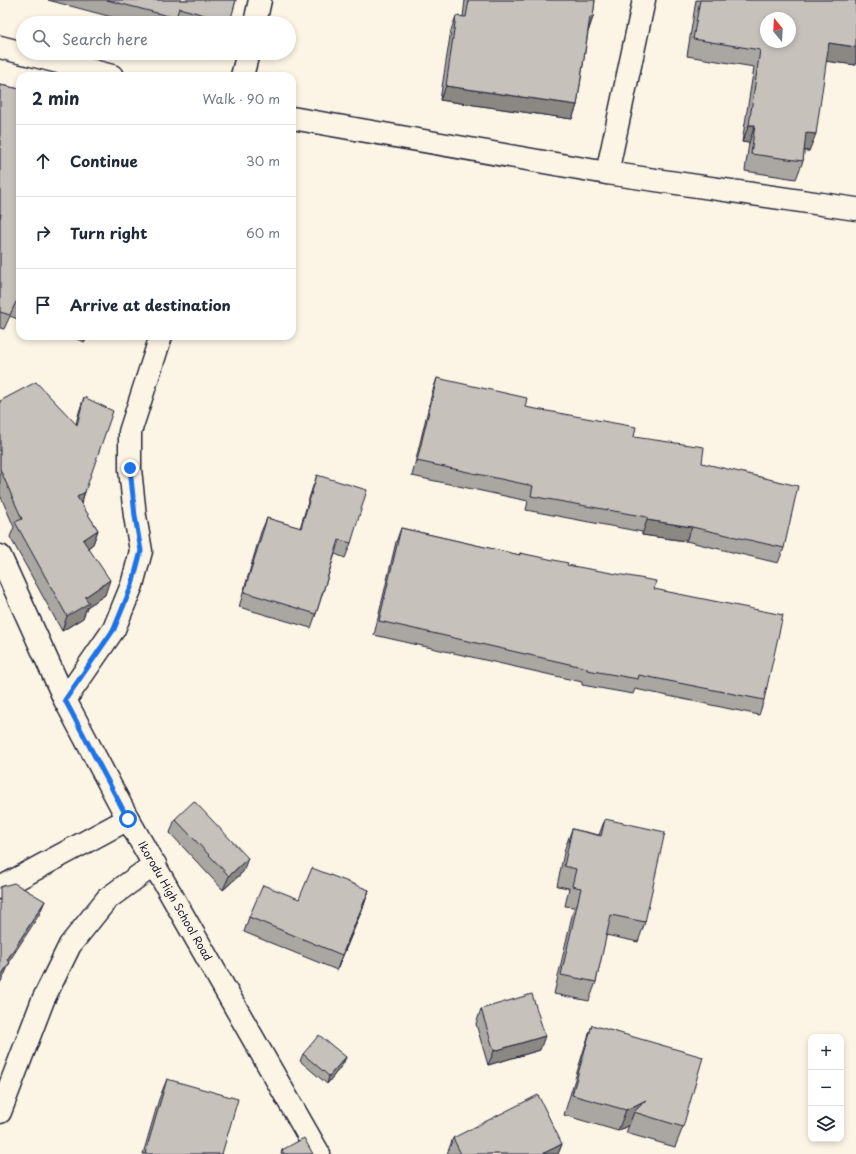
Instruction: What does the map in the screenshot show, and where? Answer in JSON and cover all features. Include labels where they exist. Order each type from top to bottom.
[{"type":"street","points":[[257,16],[260,0]]},
{"type":"street","points":[[607,173],[644,0]]},
{"type":"street","points":[[0,47],[16,51]]},
{"type":"street","points":[[50,60],[97,72]]},
{"type":"street","points":[[243,72],[246,60]]},
{"type":"street","points":[[296,119],[607,173],[856,209]]},
{"type":"street","points":[[65,700],[114,629],[132,585],[141,551],[135,516],[130,468],[130,432],[160,340]]},
{"type":"street","name":"Ikorodu High School Road","points":[[0,556],[65,700],[128,819],[155,864],[318,1154]]},
{"type":"street","points":[[0,888],[128,819]]},
{"type":"street","points":[[0,1112],[43,1000],[70,945],[107,899],[155,864]]},
{"type":"building","points":[[107,0],[236,0],[232,16],[208,16],[179,8],[177,16],[168,16]]},
{"type":"building","points":[[469,0],[595,0],[593,17],[590,17],[577,105],[446,86],[456,16],[466,17]]},
{"type":"building","points":[[700,0],[856,0],[856,47],[829,43],[816,134],[806,133],[803,161],[751,154],[755,125],[749,125],[760,50],[693,39]]},
{"type":"building","points":[[0,85],[16,88],[16,302],[10,315],[0,312]]},
{"type":"building","points":[[437,378],[527,398],[525,407],[636,427],[634,437],[704,447],[702,463],[798,486],[784,548],[692,527],[647,520],[647,517],[531,496],[533,486],[417,461]]},
{"type":"building","points":[[36,382],[77,425],[84,397],[113,411],[85,492],[77,497],[98,530],[83,540],[110,580],[85,597],[89,603],[67,616],[15,522],[22,519],[0,469],[0,401]]},
{"type":"building","points":[[317,475],[367,490],[351,543],[339,540],[316,614],[244,592],[267,518],[301,528]]},
{"type":"building","points":[[401,528],[520,555],[520,553],[568,563],[567,565],[656,581],[654,589],[783,615],[764,700],[639,675],[638,679],[587,670],[587,668],[379,621]]},
{"type":"building","points":[[194,801],[248,858],[229,876],[175,819]]},
{"type":"building","points":[[605,819],[665,832],[645,922],[611,915],[596,982],[561,975],[581,888],[572,886],[576,869],[564,866],[572,829],[601,836]]},
{"type":"building","points":[[312,868],[369,890],[342,955],[249,917],[263,885],[299,899]]},
{"type":"building","points":[[14,883],[45,901],[7,960],[10,962],[0,977],[0,887]]},
{"type":"building","points":[[532,994],[545,1036],[494,1051],[481,1009]]},
{"type":"building","points":[[592,1025],[703,1057],[683,1127],[634,1112],[646,1100],[626,1110],[572,1095]]},
{"type":"building","points":[[319,1035],[346,1057],[329,1076],[303,1054]]},
{"type":"building","points":[[167,1079],[238,1099],[222,1154],[145,1154]]},
{"type":"building","points":[[538,1095],[562,1144],[542,1154],[461,1154],[453,1138]]},
{"type":"building","points":[[304,1138],[313,1154],[284,1154],[282,1150]]},
{"type":"route","points":[[128,819],[65,700],[114,629],[132,585],[141,551],[135,516],[130,468]]}]
